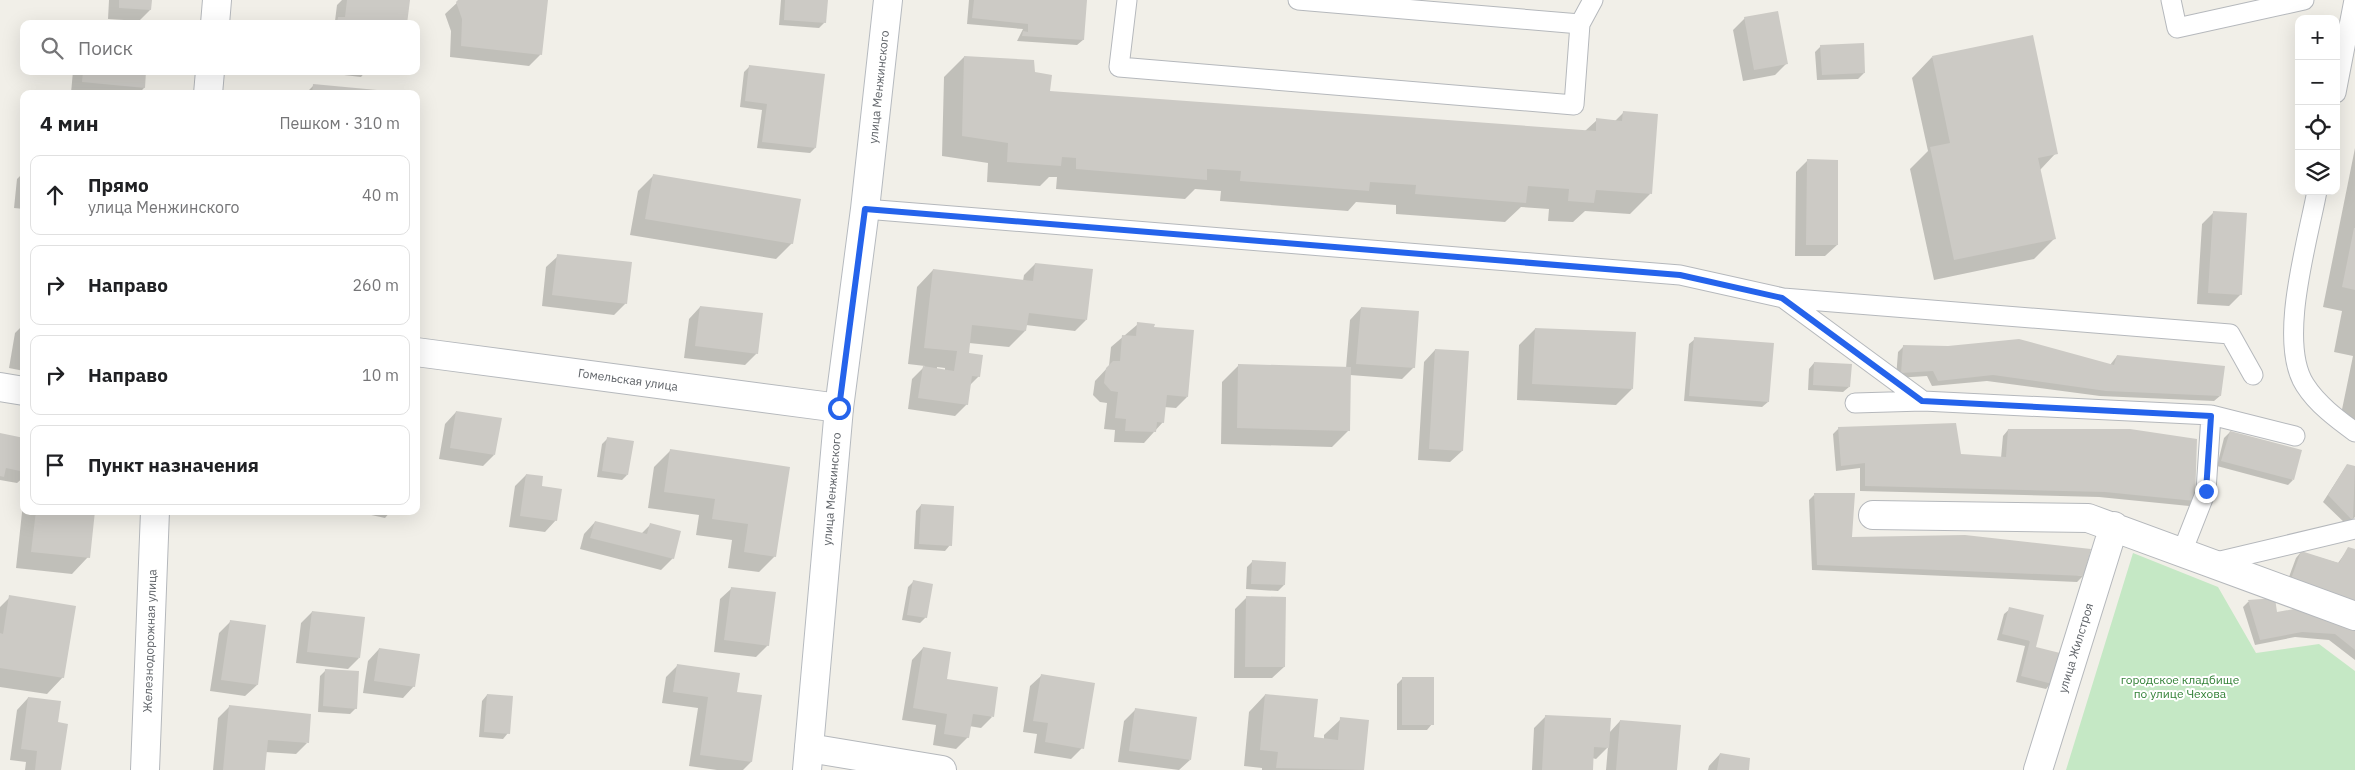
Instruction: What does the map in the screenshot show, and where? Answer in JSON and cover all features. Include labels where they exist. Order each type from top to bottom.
[{"type":"street","points":[[215,20],[217,0]]},
{"type":"street","name":"улица Менжинского","points":[[808,759],[839,408],[865,209],[888,0]]},
{"type":"street","points":[[208,90],[210,75]]},
{"type":"street","name":"Гомельская улица","points":[[420,353],[839,408]]},
{"type":"street","points":[[0,387],[20,390]]},
{"type":"street","name":"Железнодорожная улица","points":[[145,770],[155,515]]},
{"type":"street","points":[[1873,515],[2088,518],[2355,616]]},
{"type":"street","name":"улица Жилстроя","points":[[2038,770],[2114,526]]},
{"type":"street","points":[[808,759],[942,770]]},
{"type":"lane","points":[[1127,0],[1119,67],[1574,105],[1580,24],[1593,0]]},
{"type":"lane","points":[[1298,0],[1580,24]]},
{"type":"lane","points":[[2171,0],[2177,28],[2304,0]]},
{"type":"lane","points":[[2340,72],[2354,0]]},
{"type":"lane","points":[[2316,195],[2295,308],[2293,336],[2304,384],[2322,405],[2355,432]]},
{"type":"lane","points":[[865,209],[1680,275],[1782,298],[2230,334],[2253,374]]},
{"type":"lane","points":[[1782,298],[1922,401]]},
{"type":"lane","points":[[1855,403],[1922,401],[2211,416],[2295,436]]},
{"type":"lane","points":[[2182,552],[2206,491],[2211,416]]},
{"type":"lane","points":[[2212,563],[2355,529]]},
{"type":"green space","name":"городское кладбище по улице Чехова","points":[[2133,553],[2218,587],[2256,653],[2319,644],[2355,671],[2355,770],[2066,770]]},
{"type":"building","points":[[119,0],[152,0],[151,10],[119,8]]},
{"type":"building","points":[[347,0],[410,0],[408,20],[338,20],[338,17],[345,17]]},
{"type":"building","points":[[458,0],[548,0],[542,55],[461,46],[462,19],[456,2]]},
{"type":"building","points":[[785,0],[828,0],[826,23],[784,20]]},
{"type":"building","points":[[974,0],[1087,0],[1084,40],[1022,36],[1023,31],[1028,32],[1028,24],[972,18]]},
{"type":"building","points":[[1778,11],[1788,64],[1754,70],[1744,17]]},
{"type":"building","points":[[2033,35],[2058,154],[2038,158],[2056,239],[1954,260],[1930,147],[1950,143],[1932,56]]},
{"type":"building","points":[[1864,43],[1865,73],[1822,75],[1820,45]]},
{"type":"building","points":[[964,56],[1034,60],[1035,72],[1052,75],[1050,91],[1596,131],[1596,118],[1622,121],[1623,111],[1658,114],[1652,194],[1596,190],[1594,203],[1568,201],[1569,189],[1528,186],[1526,203],[1415,194],[1416,185],[1370,182],[1369,191],[1240,181],[1241,171],[1207,169],[1207,180],[1076,169],[1076,158],[1062,157],[1061,166],[1007,162],[1008,143],[962,136]]},
{"type":"building","points":[[749,65],[825,74],[816,148],[762,142],[767,104],[745,101]]},
{"type":"building","points":[[83,75],[146,75],[145,88],[82,82]]},
{"type":"building","points":[[313,84],[377,90],[312,90]]},
{"type":"building","points":[[1807,159],[1838,160],[1838,245],[1806,245]]},
{"type":"building","points":[[653,174],[801,199],[793,244],[645,219]]},
{"type":"building","points":[[2213,211],[2247,213],[2242,295],[2208,293]]},
{"type":"building","points":[[2355,228],[2355,290],[2342,287]]},
{"type":"building","points":[[557,254],[632,262],[627,304],[552,295]]},
{"type":"building","points":[[1035,263],[1093,269],[1087,320],[1029,313],[1026,331],[972,325],[969,353],[983,355],[980,377],[972,376],[968,405],[918,398],[923,366],[954,371],[957,351],[924,348],[933,269],[1033,281]]},
{"type":"building","points":[[700,306],[763,313],[758,354],[695,346]]},
{"type":"building","points":[[1361,307],[1419,311],[1415,368],[1356,364]]},
{"type":"building","points":[[1137,322],[1155,324],[1154,327],[1194,330],[1188,397],[1167,395],[1164,423],[1157,422],[1156,432],[1125,431],[1126,419],[1115,418],[1118,392],[1111,391],[1104,383],[1106,368],[1113,361],[1120,361],[1122,335],[1136,336]]},
{"type":"building","points":[[1535,328],[1636,332],[1633,389],[1532,384]]},
{"type":"building","points":[[1694,337],[1774,343],[1769,402],[1689,396]]},
{"type":"building","points":[[2019,339],[2114,365],[2117,355],[2225,366],[2221,396],[2106,391],[1993,375],[1938,381],[1933,371],[1901,373],[1903,345],[1948,346]]},
{"type":"building","points":[[1435,349],[1469,351],[1463,451],[1429,449]]},
{"type":"building","points":[[1814,362],[1852,364],[1850,387],[1813,385]]},
{"type":"building","points":[[1238,364],[1351,367],[1350,431],[1237,428]]},
{"type":"building","points":[[456,411],[502,418],[495,455],[450,448]]},
{"type":"building","points":[[1956,423],[1961,454],[2006,457],[2008,429],[2130,429],[2197,439],[2195,501],[2105,492],[1865,486],[1865,463],[1841,466],[1838,427]]},
{"type":"building","points":[[2230,431],[2302,450],[2294,480],[2221,461]]},
{"type":"building","points":[[0,433],[20,437],[20,471],[6,468],[4,477],[0,476]]},
{"type":"building","points":[[607,437],[634,441],[628,475],[602,471]]},
{"type":"building","points":[[670,449],[790,467],[776,557],[744,552],[748,524],[712,519],[715,499],[664,492]]},
{"type":"building","points":[[2347,464],[2355,466],[2353,521],[2328,495]]},
{"type":"building","points":[[526,474],[543,476],[542,486],[562,489],[557,521],[520,516]]},
{"type":"building","points":[[1814,493],[1855,493],[1852,537],[1965,535],[2091,549],[2084,576],[1817,565]]},
{"type":"building","points":[[921,504],[954,506],[952,546],[919,544]]},
{"type":"building","points":[[36,515],[95,515],[90,558],[31,552]]},
{"type":"building","points":[[595,521],[647,534],[650,523],[681,531],[674,559],[590,538]]},
{"type":"building","points":[[2348,547],[2355,549],[2355,605],[2291,579],[2301,551],[2339,563]]},
{"type":"building","points":[[1252,560],[1286,562],[1285,585],[1251,584]]},
{"type":"building","points":[[913,580],[933,584],[927,618],[907,615]]},
{"type":"building","points":[[731,587],[776,592],[769,646],[724,640]]},
{"type":"building","points":[[9,595],[76,606],[64,678],[0,668],[0,633],[3,634]]},
{"type":"building","points":[[1246,596],[1286,597],[1285,667],[1245,667]]},
{"type":"building","points":[[2275,598],[2277,612],[2300,608],[2315,612],[2355,630],[2355,650],[2335,634],[2302,632],[2260,640],[2248,600]]},
{"type":"building","points":[[2009,607],[2044,615],[2036,647],[2060,653],[2052,684],[2021,676],[2030,641],[2002,634]]},
{"type":"building","points":[[312,611],[365,617],[360,658],[307,652]]},
{"type":"building","points":[[230,620],[266,625],[258,685],[221,680]]},
{"type":"building","points":[[923,647],[951,652],[947,679],[998,687],[994,717],[973,714],[969,738],[944,734],[947,714],[913,708]]},
{"type":"building","points":[[379,648],[420,654],[415,687],[374,681]]},
{"type":"building","points":[[677,664],[740,673],[737,692],[762,695],[752,762],[700,755],[708,697],[673,692]]},
{"type":"building","points":[[325,669],[359,671],[357,709],[323,706]]},
{"type":"building","points":[[1041,674],[1095,683],[1084,749],[1045,742],[1048,723],[1033,721]]},
{"type":"building","points":[[1402,677],[1434,677],[1434,725],[1402,725]]},
{"type":"building","points":[[487,694],[513,696],[510,734],[484,732]]},
{"type":"building","points":[[1265,694],[1318,699],[1314,737],[1338,740],[1340,717],[1369,720],[1364,770],[1276,768],[1278,752],[1260,750]]},
{"type":"building","points":[[28,697],[61,701],[58,722],[68,724],[61,770],[35,770],[37,751],[21,749]]},
{"type":"building","points":[[229,705],[311,714],[309,743],[268,740],[265,770],[223,770]]},
{"type":"building","points":[[1135,708],[1197,717],[1191,760],[1129,751]]},
{"type":"building","points":[[1545,715],[1611,718],[1609,748],[1594,747],[1593,770],[1542,770]]},
{"type":"building","points":[[1620,720],[1681,725],[1677,770],[1616,770]]},
{"type":"building","points":[[1720,753],[1750,758],[1749,770],[1717,770]]},
{"type":"route","points":[[839,408],[865,209],[1680,275],[1782,298],[1922,401],[2211,416],[2206,491]]}]
